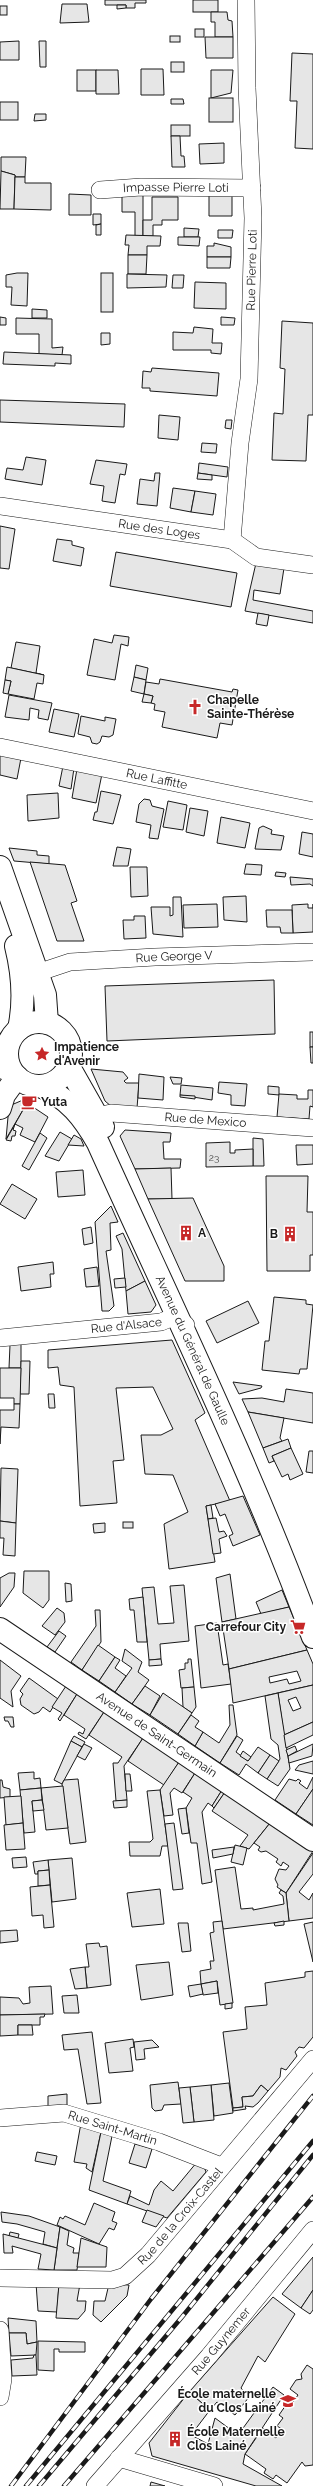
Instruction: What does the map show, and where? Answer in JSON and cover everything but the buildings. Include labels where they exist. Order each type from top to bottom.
[{"type":"main road","points":[[0,867],[45,995],[47,1023]]},
{"type":"main road","points":[[0,893],[22,979],[23,1010],[10,1039],[7,1052],[10,1074],[0,1108]]},
{"type":"main road","points":[[10,1039],[33,1022],[47,1023],[60,1029],[68,1040],[72,1054],[68,1067],[62,1077],[52,1084],[40,1086],[32,1085],[10,1074]]},
{"type":"main road","name":"Avenue du Général de Gaulle","points":[[68,1067],[97,1116],[228,1399],[313,1598]]},
{"type":"main road","name":"Avenue du Général de Gaulle","points":[[40,1086],[54,1092],[84,1118],[98,1143],[225,1420],[286,1564],[313,1637]]},
{"type":"main road","name":"Avenue de Saint-Germain","points":[[0,1629],[313,1840]]},
{"type":"street","name":"Rue Pierre Loti","points":[[232,540],[240,443],[249,379],[252,188],[247,88],[246,0]]},
{"type":"street","name":"Impasse Pierre Loti","points":[[100,190],[141,187],[252,188]]},
{"type":"street","name":"Rue des Loges","points":[[0,506],[232,540],[256,557],[313,565]]},
{"type":"street","name":"Rue Laffitte","points":[[0,747],[313,811]]},
{"type":"street","name":"Rue George V","points":[[37,973],[50,967],[78,962],[156,957],[313,952]]},
{"type":"street","name":"Rue de Mexico","points":[[97,1116],[111,1114],[313,1128]]},
{"type":"street","name":"Rue d'Alsace","points":[[0,1338],[161,1322],[176,1316],[185,1323],[214,1386],[228,1399]]},
{"type":"street","name":"Rue de la Croix-Castel","points":[[0,2278],[112,2280],[125,2276],[148,2254],[313,2059]]},
{"type":"street","name":"Rue Saint-Martin","points":[[0,2118],[64,2113],[159,2142],[221,2166]]},
{"type":"street","name":"Rue Guynemer","points":[[95,2486],[209,2356],[313,2230]]},
{"type":"street","points":[[0,2330],[3,2379],[0,2397]]},
{"type":"street","points":[[119,2458],[214,2486]]},
{"type":"railway","points":[[11,2486],[151,2299],[313,2096]]},
{"type":"railway","points":[[26,2486],[313,2141]]},
{"type":"railway","points":[[39,2486],[182,2317],[313,2155]]},
{"type":"railway","points":[[64,2486],[313,2197]]},
{"type":"place","name":"Chapelle Sainte-Thérèse","points":[[195,707]]},
{"type":"place","name":"Impatience d'Avenir","points":[[42,1054]]},
{"type":"place","name":"Yuta","points":[[29,1102]]},
{"type":"place","name":"A","points":[[186,1233]]},
{"type":"place","name":"B","points":[[290,1234]]},
{"type":"place","name":"Carrefour City","points":[[298,1627]]},
{"type":"place","name":"École maternelle du Clos Lainé","points":[[288,2401]]},
{"type":"place","name":"École Maternelle Clos Lainé","points":[[175,2439]]}]
